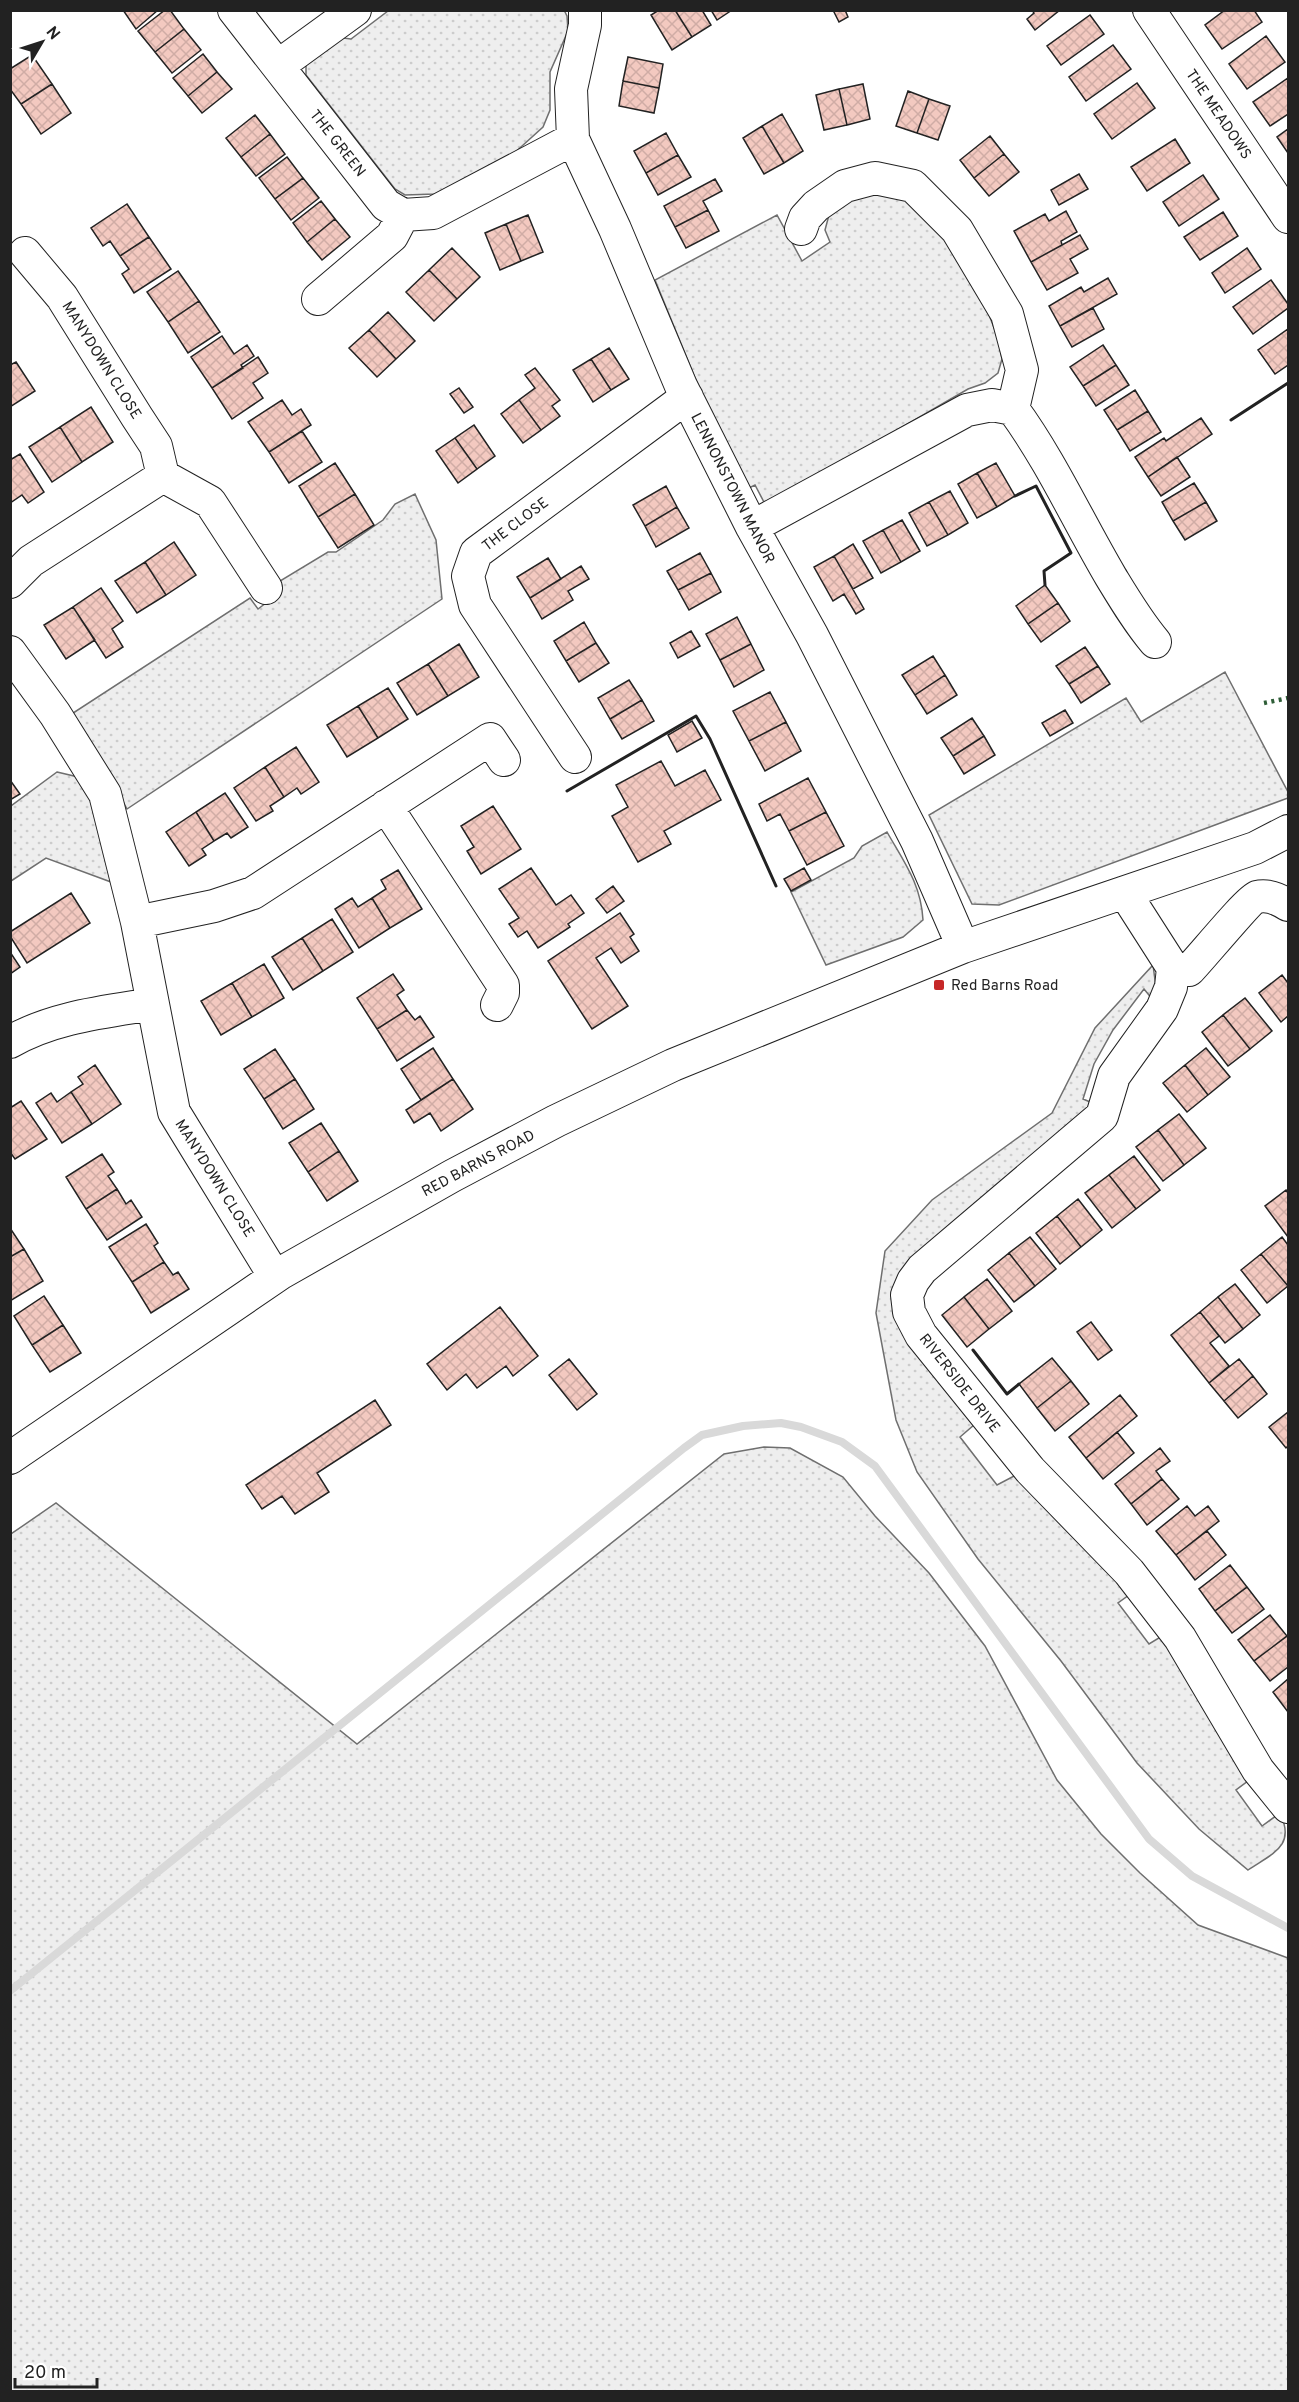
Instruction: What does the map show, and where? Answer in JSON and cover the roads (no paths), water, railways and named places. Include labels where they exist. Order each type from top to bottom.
[{"type":"street","name":"THE GREEN","points":[[234,10],[386,205],[403,216]]},
{"type":"street","points":[[278,66],[355,10]]},
{"type":"street","name":"LENNONSTOWN MANOR","points":[[585,10],[585,25],[571,89],[573,139],[615,229],[687,397],[752,527],[812,635],[907,821],[963,947]]},
{"type":"street","name":"THE MEADOWS","points":[[1149,10],[1288,217]]},
{"type":"street","points":[[318,299],[392,236],[403,216],[433,213],[573,139]]},
{"type":"street","points":[[801,229],[805,218],[816,206],[845,186],[875,178],[913,186],[957,230],[1007,314],[1022,370],[1013,409]]},
{"type":"street","name":"MANYDOWN CLOSE","points":[[25,253],[62,297],[156,446],[163,476]]},
{"type":"street","name":"THE CLOSE","points":[[575,757],[475,605],[468,576],[476,553],[687,397]]},
{"type":"street","points":[[752,527],[967,410],[992,405],[1013,409],[1036,440],[1076,518],[1139,624],[1155,642]]},
{"type":"street","points":[[10,582],[31,561],[163,476],[210,502],[266,588]]},
{"type":"street","name":"MANYDOWN CLOSE","points":[[10,652],[55,714],[105,794],[137,922],[174,1112],[275,1277]]},
{"type":"street","points":[[137,922],[214,906],[253,892],[490,739],[504,760]]},
{"type":"street","points":[[386,806],[503,985],[503,993],[497,1005]]},
{"type":"street","name":"RED BARNS ROAD","points":[[10,1458],[275,1277],[452,1176],[556,1121],[673,1065],[963,947],[1255,848],[1288,831]]},
{"type":"street","points":[[1125,893],[1173,968],[1189,970],[1244,907],[1256,897],[1271,897],[1288,905]]},
{"type":"street","name":"RIVERSIDE DRIVE","points":[[1173,968],[1171,987],[1162,1009],[1114,1076],[1102,1116],[936,1257],[913,1281],[906,1295],[909,1312],[921,1335],[936,1356],[1030,1470],[1129,1572],[1180,1638],[1258,1770],[1288,1807]]},
{"type":"street","points":[[10,1042],[26,1033],[71,1018],[153,1004]]},
{"type":"waterway","points":[[10,1991],[684,1448],[702,1435],[743,1426],[781,1423],[801,1427],[842,1442],[875,1466],[1149,1839],[1192,1876],[1288,1928]]},
{"type":"place","name":"Red Barns Road","points":[[939,985]]}]
